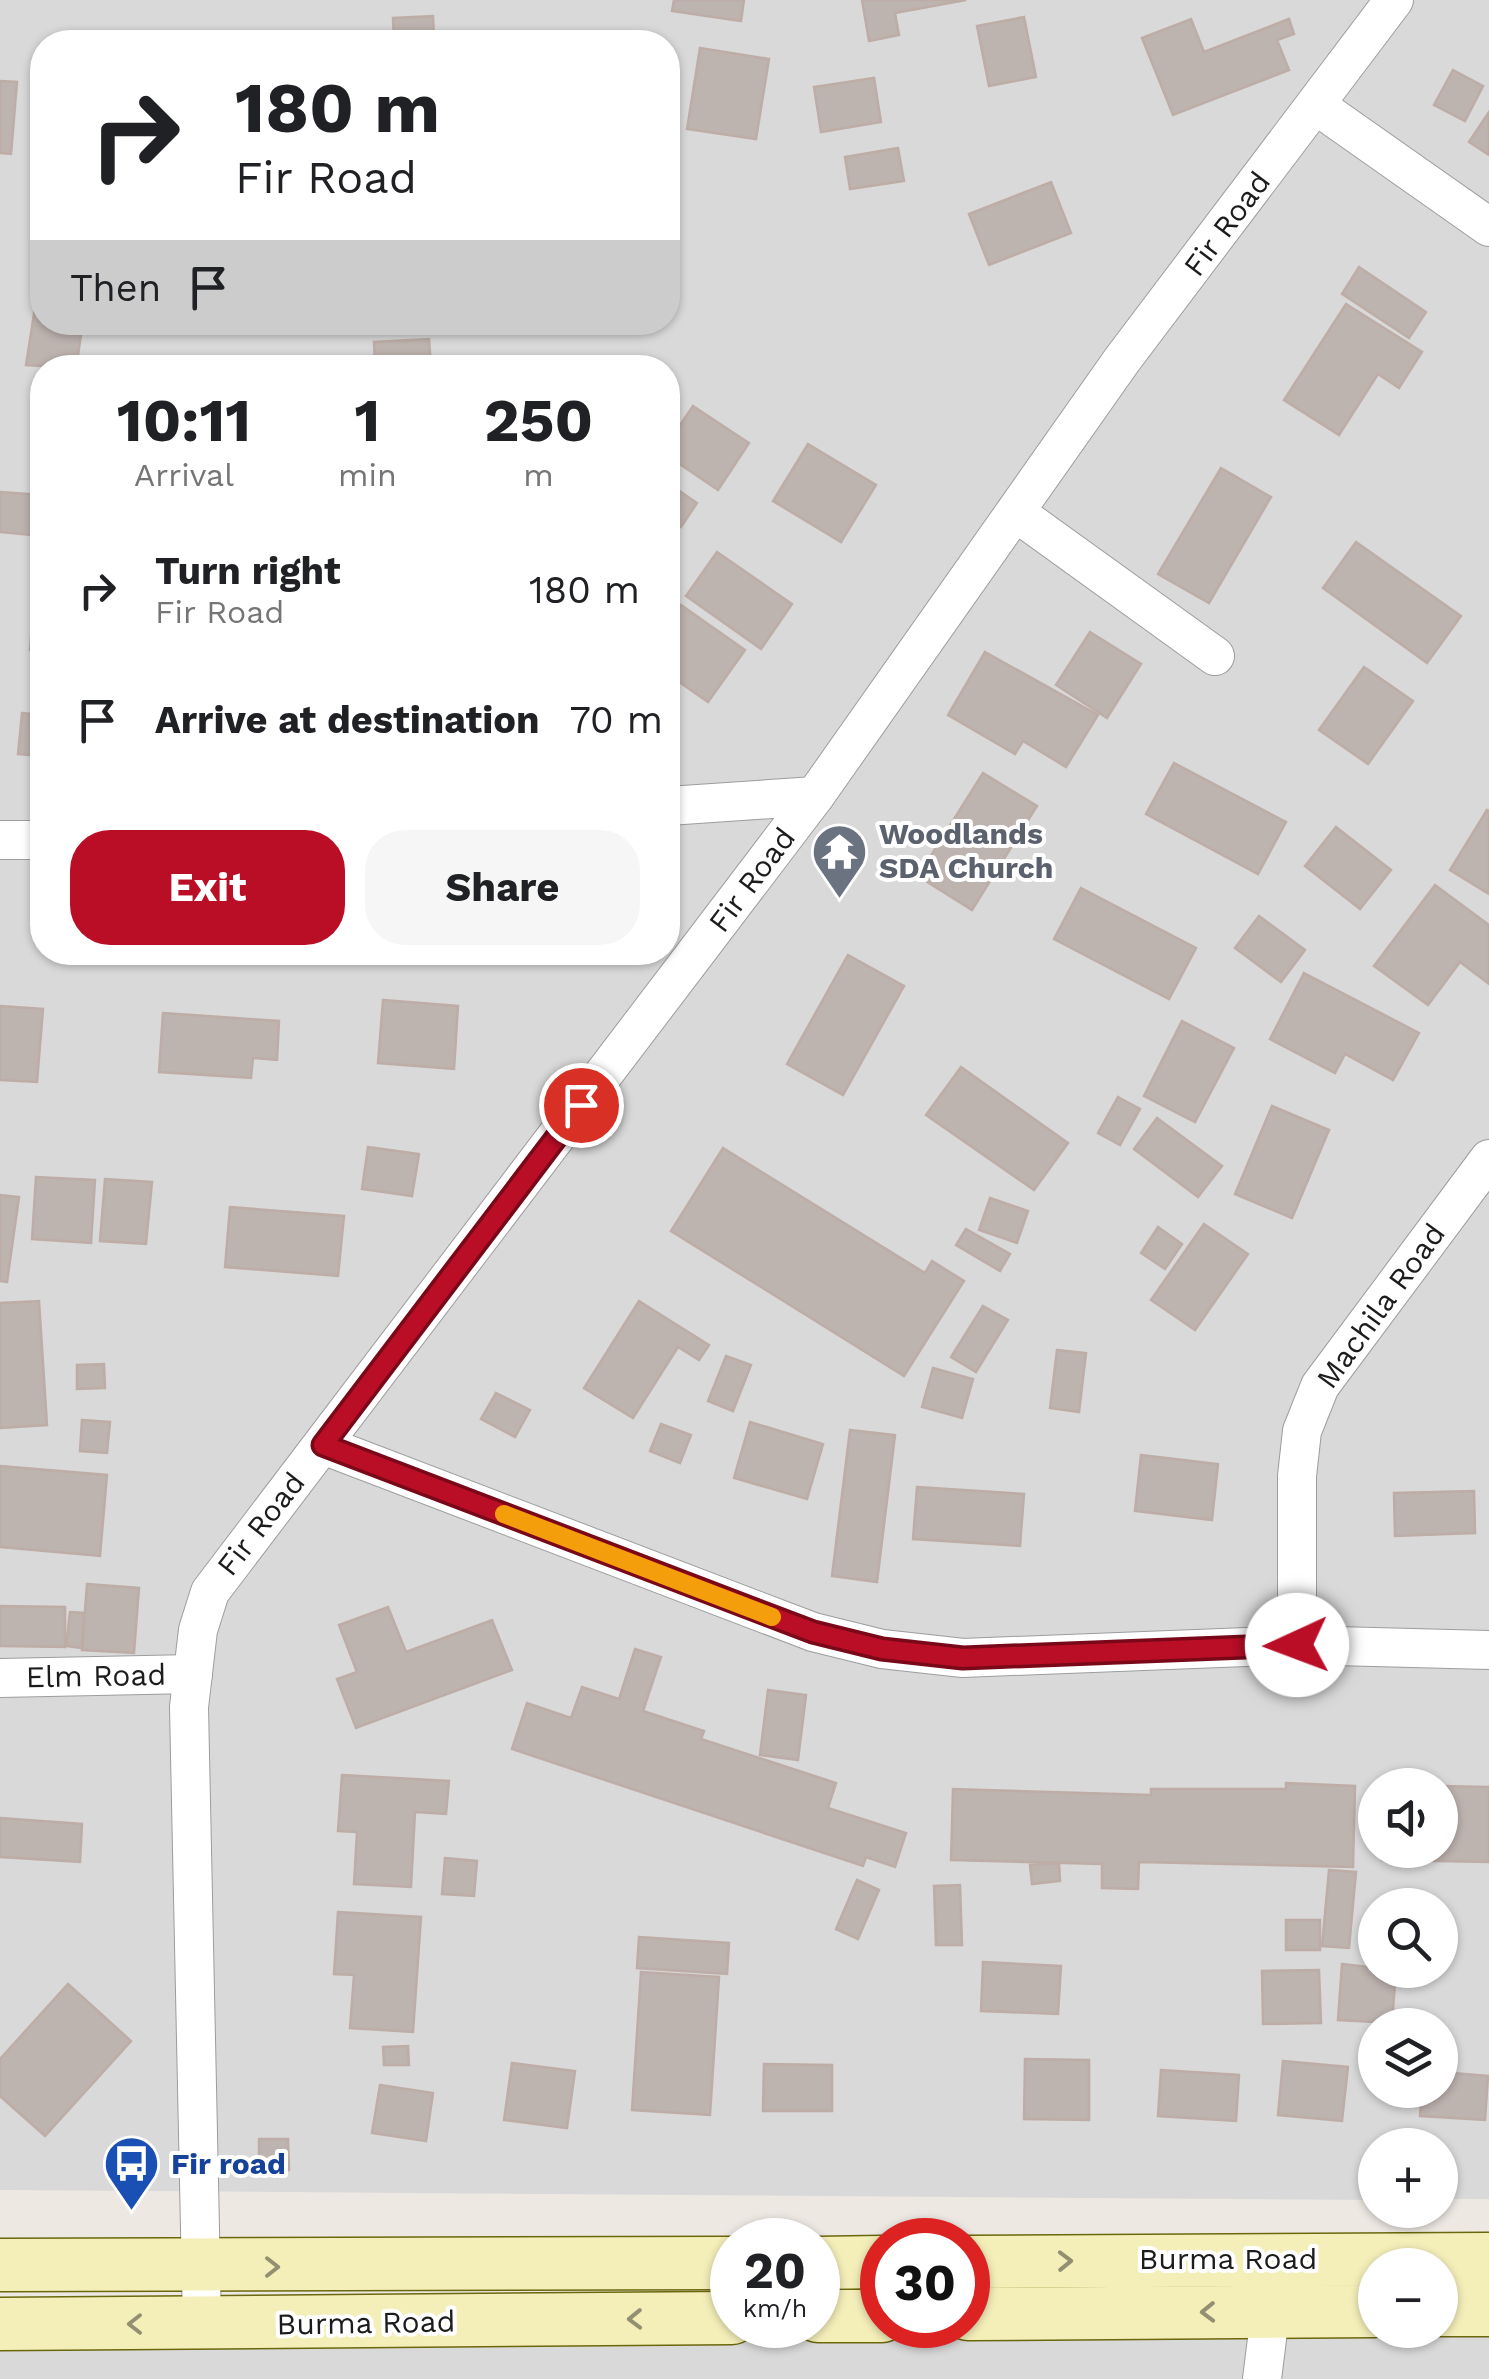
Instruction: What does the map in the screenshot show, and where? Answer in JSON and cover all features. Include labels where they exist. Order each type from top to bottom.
[{"type":"main road","name":"Burma Road","points":[[990,2262],[1489,2259]]},
{"type":"main road","name":"Burma Road","points":[[0,2265],[710,2263]]},
{"type":"main road","name":"Burma Road","points":[[990,2314],[1358,2310]]},
{"type":"main road","points":[[1458,2310],[1489,2310]]},
{"type":"main road","name":"Burma Road","points":[[0,2324],[710,2318]]},
{"type":"street","name":"Fir Road","points":[[202,2324],[189,1750],[198,1630],[210,1592],[815,796],[1018,514],[1122,360],[1394,0]]},
{"type":"street","points":[[1317,106],[1489,227]]},
{"type":"street","points":[[1018,514],[1215,656]]},
{"type":"street","points":[[680,805],[815,796]]},
{"type":"street","points":[[0,840],[30,840]]},
{"type":"street","name":"Machila Road","points":[[1297,1645],[1297,1476],[1302,1431],[1320,1386],[1489,1159]]},
{"type":"street","points":[[323,1445],[813,1632],[882,1649],[963,1658],[1297,1645],[1489,1650]]},
{"type":"street","name":"Elm Road","points":[[0,1678],[193,1674]]},
{"type":"street","points":[[1262,2379],[1272,2311],[1274,2258]]},
{"type":"shaded area","points":[[0,0],[1489,0],[1489,2199],[1458,2199],[1458,2128],[1358,2128],[1358,2200],[0,2190]]},
{"type":"shaded area","points":[[0,2308],[710,2324],[710,2348],[840,2348],[840,2326],[860,2326],[860,2348],[990,2348],[990,2327],[1358,2329],[1358,2348],[1458,2348],[1458,2327],[1489,2322],[1489,2379],[0,2379]]},
{"type":"building","points":[[674,0],[744,0],[741,21],[672,11]]},
{"type":"building","points":[[862,0],[966,0],[895,13],[899,35],[869,41]]},
{"type":"building","points":[[433,16],[434,30],[394,30],[393,18]]},
{"type":"building","points":[[1024,17],[1036,77],[989,86],[977,26]]},
{"type":"building","points":[[1191,19],[1204,52],[1289,19],[1294,34],[1277,40],[1289,70],[1173,115],[1142,38]]},
{"type":"building","points":[[700,48],[769,59],[756,139],[687,129]]},
{"type":"building","points":[[1453,70],[1483,86],[1465,121],[1434,105]]},
{"type":"building","points":[[874,78],[881,122],[821,132],[814,87]]},
{"type":"building","points":[[0,81],[17,82],[11,154],[0,153]]},
{"type":"building","points":[[1489,112],[1489,155],[1469,142]]},
{"type":"building","points":[[898,148],[904,181],[850,189],[845,157]]},
{"type":"building","points":[[1051,182],[1071,233],[989,265],[969,214]]},
{"type":"building","points":[[1359,267],[1426,312],[1409,338],[1342,294]]},
{"type":"building","points":[[1346,304],[1422,352],[1399,388],[1378,374],[1339,435],[1284,400]]},
{"type":"building","points":[[31,335],[81,335],[78,355],[30,355],[30,365],[26,365]]},
{"type":"building","points":[[429,339],[430,355],[374,355],[374,342]]},
{"type":"building","points":[[693,406],[749,443],[718,490],[680,464],[680,425]]},
{"type":"building","points":[[808,444],[876,485],[841,542],[773,501]]},
{"type":"building","points":[[1221,468],[1271,497],[1209,603],[1158,574]]},
{"type":"building","points":[[680,491],[697,503],[680,526]]},
{"type":"building","points":[[0,492],[30,494],[30,535],[0,532]]},
{"type":"building","points":[[1356,542],[1461,616],[1427,663],[1323,588]]},
{"type":"building","points":[[717,552],[792,604],[761,649],[686,596]]},
{"type":"building","points":[[680,606],[745,650],[708,702],[680,682]]},
{"type":"building","points":[[1090,632],[1141,664],[1107,718],[1056,685]]},
{"type":"building","points":[[985,652],[1098,715],[1066,767],[1023,741],[1015,754],[948,715]]},
{"type":"building","points":[[1364,667],[1413,701],[1368,764],[1319,730]]},
{"type":"building","points":[[22,713],[30,714],[30,755],[18,754]]},
{"type":"building","points":[[1174,763],[1286,822],[1258,874],[1146,814]]},
{"type":"building","points":[[983,773],[1037,806],[972,910],[918,876]]},
{"type":"building","points":[[1489,811],[1489,894],[1450,870]]},
{"type":"building","points":[[1336,827],[1391,870],[1360,909],[1305,866]]},
{"type":"building","points":[[1435,885],[1489,925],[1489,984],[1460,962],[1428,1005],[1374,966]]},
{"type":"building","points":[[1081,888],[1196,948],[1169,999],[1054,939]]},
{"type":"building","points":[[1259,916],[1305,950],[1281,982],[1235,948]]},
{"type":"building","points":[[848,955],[904,986],[843,1095],[787,1064]]},
{"type":"building","points":[[1304,973],[1419,1033],[1393,1080],[1345,1054],[1335,1073],[1270,1039]]},
{"type":"building","points":[[383,1000],[458,1006],[454,1069],[378,1063]]},
{"type":"building","points":[[0,1006],[43,1009],[37,1082],[0,1080]]},
{"type":"building","points":[[163,1013],[279,1021],[277,1060],[253,1058],[251,1078],[159,1072]]},
{"type":"building","points":[[1182,1021],[1234,1048],[1195,1122],[1144,1096]]},
{"type":"building","points":[[961,1067],[1068,1143],[1034,1190],[926,1115]]},
{"type":"building","points":[[1118,1097],[1140,1109],[1120,1145],[1098,1133]]},
{"type":"building","points":[[1272,1106],[1329,1130],[1292,1218],[1235,1194]]},
{"type":"building","points":[[1157,1118],[1222,1166],[1198,1197],[1134,1149]]},
{"type":"building","points":[[368,1147],[419,1154],[412,1196],[362,1189]]},
{"type":"building","points":[[723,1148],[925,1273],[932,1261],[964,1281],[904,1376],[671,1231]]},
{"type":"building","points":[[36,1177],[95,1180],[91,1243],[32,1239]]},
{"type":"building","points":[[105,1179],[152,1182],[146,1244],[100,1241]]},
{"type":"building","points":[[0,1195],[19,1197],[7,1282],[0,1281]]},
{"type":"building","points":[[990,1198],[1028,1211],[1017,1243],[979,1230]]},
{"type":"building","points":[[230,1207],[344,1216],[338,1276],[225,1267]]},
{"type":"building","points":[[1204,1224],[1248,1254],[1195,1330],[1151,1300]]},
{"type":"building","points":[[1158,1227],[1182,1244],[1165,1269],[1141,1253]]},
{"type":"building","points":[[966,1229],[1010,1254],[1000,1271],[956,1245]]},
{"type":"building","points":[[39,1301],[47,1425],[0,1428],[0,1303]]},
{"type":"building","points":[[639,1301],[709,1345],[699,1360],[678,1347],[633,1418],[584,1388]]},
{"type":"building","points":[[983,1306],[1008,1320],[976,1372],[951,1357]]},
{"type":"building","points":[[1057,1350],[1086,1353],[1079,1412],[1050,1408]]},
{"type":"building","points":[[726,1356],[751,1365],[733,1411],[708,1401]]},
{"type":"building","points":[[104,1364],[105,1388],[77,1389],[77,1365]]},
{"type":"building","points":[[933,1368],[973,1379],[962,1418],[922,1407]]},
{"type":"building","points":[[496,1393],[530,1410],[515,1437],[481,1419]]},
{"type":"building","points":[[82,1420],[110,1422],[107,1453],[80,1451]]},
{"type":"building","points":[[750,1422],[823,1444],[807,1499],[734,1478]]},
{"type":"building","points":[[661,1424],[691,1435],[680,1463],[650,1451]]},
{"type":"building","points":[[850,1430],[895,1435],[877,1582],[832,1576]]},
{"type":"building","points":[[1141,1455],[1218,1464],[1212,1520],[1135,1511]]},
{"type":"building","points":[[0,1466],[107,1475],[100,1556],[0,1547]]},
{"type":"building","points":[[917,1487],[1024,1494],[1020,1546],[913,1539]]},
{"type":"building","points":[[1474,1491],[1475,1533],[1395,1536],[1394,1493]]},
{"type":"building","points":[[87,1584],[139,1588],[134,1653],[82,1650]]},
{"type":"building","points":[[0,1606],[65,1607],[65,1647],[0,1646]]},
{"type":"building","points":[[388,1607],[406,1652],[492,1620],[512,1670],[356,1728],[337,1679],[357,1672],[339,1625]]},
{"type":"building","points":[[70,1612],[84,1613],[82,1648],[66,1646]]},
{"type":"building","points":[[635,1649],[661,1657],[643,1711],[704,1731],[701,1739],[836,1783],[828,1808],[906,1833],[895,1867],[866,1857],[863,1866],[512,1749],[527,1703],[571,1718],[582,1687],[619,1699]]},
{"type":"building","points":[[768,1690],[806,1695],[798,1760],[760,1755]]},
{"type":"building","points":[[342,1775],[449,1781],[446,1814],[415,1812],[411,1887],[354,1884],[357,1832],[338,1831]]},
{"type":"building","points":[[1286,1783],[1355,1786],[1353,1867],[1139,1862],[1138,1889],[1102,1888],[1102,1864],[951,1860],[953,1789],[1151,1795],[1151,1789],[1286,1789]]},
{"type":"building","points":[[1458,1786],[1489,1787],[1489,1862],[1458,1861]]},
{"type":"building","points":[[0,1818],[82,1824],[80,1862],[0,1857]]},
{"type":"building","points":[[445,1858],[477,1861],[474,1896],[442,1894]]},
{"type":"building","points":[[1059,1863],[1060,1881],[1032,1884],[1030,1865]]},
{"type":"building","points":[[1329,1870],[1356,1872],[1349,1948],[1322,1946]]},
{"type":"building","points":[[857,1880],[879,1890],[858,1939],[836,1929]]},
{"type":"building","points":[[960,1885],[962,1945],[936,1945],[934,1886]]},
{"type":"building","points":[[338,1912],[421,1917],[413,2032],[350,2028],[354,1975],[334,1974]]},
{"type":"building","points":[[1286,1920],[1320,1920],[1320,1950],[1286,1950]]},
{"type":"building","points":[[639,1937],[729,1943],[727,1974],[637,1968]]},
{"type":"building","points":[[983,1962],[1061,1966],[1058,2014],[981,2011]]},
{"type":"building","points":[[1342,1964],[1358,1966],[1358,1988],[1395,1988],[1393,2008],[1358,2008],[1358,2021],[1338,2020]]},
{"type":"building","points":[[1319,1970],[1321,2023],[1263,2024],[1262,1971]]},
{"type":"building","points":[[641,1972],[719,1977],[710,2115],[632,2110]]},
{"type":"building","points":[[68,1984],[131,2041],[45,2136],[0,2096],[0,2059]]},
{"type":"building","points":[[408,2046],[409,2065],[384,2065],[383,2047]]},
{"type":"building","points":[[1025,2059],[1089,2060],[1089,2120],[1024,2119]]},
{"type":"building","points":[[1283,2061],[1348,2067],[1342,2121],[1278,2115]]},
{"type":"building","points":[[512,2063],[575,2071],[567,2128],[504,2120]]},
{"type":"building","points":[[764,2064],[832,2065],[832,2111],[763,2111]]},
{"type":"building","points":[[1161,2070],[1239,2075],[1236,2121],[1158,2116]]},
{"type":"building","points":[[1458,2074],[1488,2076],[1485,2120],[1420,2116],[1421,2108],[1458,2108]]},
{"type":"building","points":[[380,2085],[433,2093],[426,2141],[372,2133]]},
{"type":"building","points":[[259,2139],[288,2139],[289,2170],[259,2171]]},
{"type":"slow traffic","points":[[504,1514],[772,1617]]},
{"type":"place","name":"Woodlands SDA Church","points":[[840,900]]},
{"type":"place","name":"Fir road","points":[[132,2213]]},
{"type":"route","points":[[581,1105],[323,1445],[813,1632],[882,1649],[963,1658],[1297,1645]]}]
